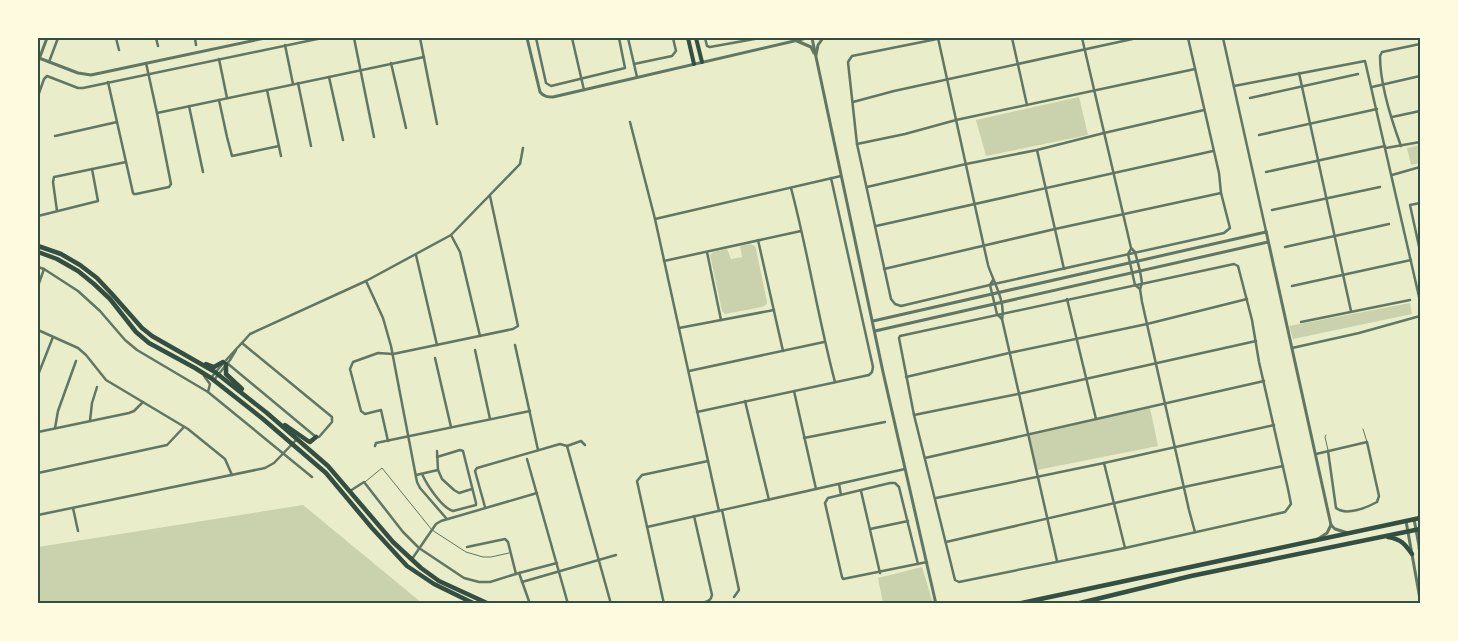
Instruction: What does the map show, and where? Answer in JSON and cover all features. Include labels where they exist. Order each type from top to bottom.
[{"type":"main road","points":[[688,38],[694,64]]},
{"type":"main road","points":[[696,38],[702,62]]},
{"type":"main road","points":[[38,246],[61,254],[80,265],[97,278],[142,328],[152,336],[217,373],[251,399],[328,466],[411,560],[440,581],[489,604]]},
{"type":"main road","points":[[38,252],[57,259],[78,271],[110,299],[136,332],[149,343],[196,368],[212,379],[326,472],[403,562],[430,582],[475,604]]},
{"type":"main road","points":[[195,360],[214,367],[226,363],[226,374],[251,399]]},
{"type":"main road","points":[[275,420],[308,442],[316,437]]},
{"type":"main road","points":[[1017,604],[1420,518]]},
{"type":"main road","points":[[1076,604],[1191,576],[1418,530]]},
{"type":"main road","points":[[1382,537],[1398,539],[1405,544],[1412,554]]},
{"type":"main road","points":[[389,546],[401,556],[411,560],[414,568],[430,582]]},
{"type":"main road","points":[[1039,604],[1060,594]]},
{"type":"street","points":[[47,38],[38,59],[78,73],[91,75],[265,38]]},
{"type":"street","points":[[49,62],[58,38]]},
{"type":"street","points":[[116,38],[119,50]]},
{"type":"street","points":[[156,38],[158,46]]},
{"type":"street","points":[[195,38],[196,45]]},
{"type":"street","points":[[38,96],[47,76],[78,88],[322,38]]},
{"type":"street","points":[[354,38],[374,137]]},
{"type":"street","points":[[420,38],[437,124]]},
{"type":"street","points":[[528,38],[540,92],[542,95],[553,97],[807,38]]},
{"type":"street","points":[[536,38],[546,83],[551,86],[625,68],[618,38]]},
{"type":"street","points":[[572,38],[584,90]]},
{"type":"street","points":[[628,38],[637,77]]},
{"type":"street","points":[[634,64],[672,56],[676,51],[673,38]]},
{"type":"street","points":[[705,38],[707,46],[710,47],[760,38]]},
{"type":"street","points":[[812,38],[872,321],[936,604]]},
{"type":"street","points":[[816,58],[818,45],[823,38]]},
{"type":"street","points":[[1057,561],[1009,353],[1002,319],[1001,303],[996,283],[993,280],[947,80],[940,38],[850,58],[848,62],[857,144],[884,269],[891,299],[895,304],[902,306],[990,284],[996,283],[1064,269],[1224,233],[1230,228],[1188,38]]},
{"type":"street","points":[[1012,38],[1027,105]]},
{"type":"street","points":[[1082,38],[1131,248],[1136,252],[1142,283],[1140,289],[1147,324],[1195,532]]},
{"type":"street","points":[[853,102],[894,91],[1137,38]]},
{"type":"street","points":[[1223,38],[1331,525],[1335,529],[1352,534]]},
{"type":"street","points":[[795,40],[811,47],[816,58]]},
{"type":"street","points":[[1401,146],[1383,84],[1380,59],[1381,54],[1420,44]]},
{"type":"street","points":[[285,46],[293,84]]},
{"type":"street","points":[[157,113],[424,57]]},
{"type":"street","points":[[219,59],[227,98]]},
{"type":"street","points":[[1234,86],[1365,61],[1420,301]]},
{"type":"street","points":[[108,82],[134,194],[170,186],[146,63]]},
{"type":"street","points":[[391,63],[406,128]]},
{"type":"street","points":[[857,144],[905,134],[956,120],[1195,69]]},
{"type":"street","points":[[1299,73],[1351,311]]},
{"type":"street","points":[[1250,98],[1358,74]]},
{"type":"street","points":[[328,76],[343,140]]},
{"type":"street","points":[[1372,87],[1420,76]]},
{"type":"street","points":[[298,83],[311,146]]},
{"type":"street","points":[[267,90],[281,156]]},
{"type":"street","points":[[220,100],[232,156],[278,146]]},
{"type":"street","points":[[189,106],[203,172]]},
{"type":"street","points":[[1259,135],[1377,109]]},
{"type":"street","points":[[867,186],[1037,150],[1204,110]]},
{"type":"street","points":[[1392,117],[1420,111]]},
{"type":"street","points":[[55,136],[117,122]]},
{"type":"street","points":[[630,122],[664,261],[739,590],[734,597]]},
{"type":"street","points":[[1266,172],[1385,147],[1420,142]]},
{"type":"street","points":[[212,379],[226,363],[230,354],[250,334],[366,281],[451,235],[520,164],[523,148]]},
{"type":"street","points":[[1037,150],[1064,269]]},
{"type":"street","points":[[876,226],[1213,152]]},
{"type":"street","points":[[57,211],[53,178],[126,162]]},
{"type":"street","points":[[1392,174],[1420,167]]},
{"type":"street","points":[[38,216],[98,201],[92,169]]},
{"type":"street","points":[[654,219],[841,176]]},
{"type":"street","points":[[697,412],[869,375],[873,370],[831,178]]},
{"type":"street","points":[[1272,210],[1380,187]]},
{"type":"street","points":[[791,188],[824,342],[835,382]]},
{"type":"street","points":[[884,269],[1221,193]]},
{"type":"street","points":[[388,440],[381,410],[365,414],[361,411],[350,369],[353,362],[373,354],[393,354],[513,329],[518,326],[490,196]]},
{"type":"street","points":[[1420,202],[1410,205],[1420,241],[1420,250]]},
{"type":"street","points":[[1285,247],[1389,224]]},
{"type":"street","points":[[664,261],[801,231]]},
{"type":"street","points":[[872,321],[1138,262],[1266,231]]},
{"type":"street","points":[[451,235],[460,252],[480,336]]},
{"type":"street","points":[[758,240],[783,351]]},
{"type":"street","points":[[875,331],[1268,242]]},
{"type":"street","points":[[1131,248],[1128,254],[1135,285],[1140,289]]},
{"type":"street","points":[[707,252],[721,320]]},
{"type":"street","points":[[416,255],[437,345]]},
{"type":"street","points":[[1292,286],[1411,260]]},
{"type":"street","points":[[1234,264],[1238,266],[1248,299],[1290,506],[1286,512],[1124,548],[959,582],[955,580],[914,415],[899,338],[902,335],[1142,283],[1234,264]]},
{"type":"street","points":[[38,267],[78,291],[137,350],[208,392],[312,477]]},
{"type":"street","points":[[38,286],[44,269]]},
{"type":"street","points":[[990,284],[993,280]]},
{"type":"street","points":[[366,281],[383,318],[393,354],[420,488],[446,518]]},
{"type":"street","points":[[990,284],[997,314],[1002,319]]},
{"type":"street","points":[[1067,299],[1096,419]]},
{"type":"street","points":[[906,376],[1147,324],[1248,299]]},
{"type":"street","points":[[1301,322],[1410,300]]},
{"type":"street","points":[[679,328],[774,310]]},
{"type":"street","points":[[1292,348],[1359,333],[1420,316]]},
{"type":"street","points":[[38,330],[78,348],[106,380],[184,427],[225,459],[232,475]]},
{"type":"street","points":[[38,375],[53,336]]},
{"type":"street","points":[[914,415],[1156,364],[1256,340]]},
{"type":"street","points":[[688,371],[824,342]]},
{"type":"street","points":[[226,363],[316,437],[332,422],[332,417],[242,343]]},
{"type":"street","points":[[515,344],[538,450]]},
{"type":"street","points":[[475,350],[490,419]]},
{"type":"street","points":[[435,358],[451,427]]},
{"type":"street","points":[[55,428],[58,410],[76,361]]},
{"type":"street","points":[[196,368],[210,384],[208,392]]},
{"type":"street","points":[[925,458],[1264,381]]},
{"type":"street","points":[[90,421],[92,403],[97,387]]},
{"type":"street","points":[[794,391],[816,489]]},
{"type":"street","points":[[38,432],[130,413],[143,402]]},
{"type":"street","points":[[745,402],[769,500]]},
{"type":"street","points":[[375,446],[376,443],[388,440],[530,411]]},
{"type":"street","points":[[804,438],[886,422]]},
{"type":"street","points":[[936,498],[1274,425]]},
{"type":"street","points":[[38,473],[167,445],[184,427]]},
{"type":"street","points":[[38,515],[265,468],[274,463],[297,439]]},
{"type":"street","points":[[485,507],[475,471],[476,468],[560,444],[566,446],[582,441],[585,445]]},
{"type":"street","points":[[1315,454],[1366,442],[1379,496],[1377,502],[1369,507],[1344,512],[1340,512],[1336,508],[1328,451]]},
{"type":"street","points":[[566,446],[611,604]]},
{"type":"street","points":[[422,474],[437,496],[450,510],[470,508],[476,504],[463,451],[460,450],[437,457]]},
{"type":"street","points":[[437,451],[438,470],[442,479],[459,493],[472,489]]},
{"type":"street","points":[[527,460],[568,604]]},
{"type":"street","points":[[664,604],[637,484],[638,478],[642,475],[708,460]]},
{"type":"street","points":[[1104,463],[1124,548]]},
{"type":"street","points":[[945,542],[1283,466]]},
{"type":"street","points":[[647,527],[905,469]]},
{"type":"street","points":[[416,475],[438,470]]},
{"type":"street","points":[[350,491],[364,482],[403,532],[419,548],[464,578],[490,582],[557,563]]},
{"type":"street","points":[[918,564],[899,487],[895,483],[828,498],[824,503],[842,577],[845,579],[880,573],[927,562]]},
{"type":"street","points":[[839,484],[841,495]]},
{"type":"street","points":[[861,490],[880,573]]},
{"type":"street","points":[[411,560],[438,522],[446,518],[537,493]]},
{"type":"street","points":[[73,508],[78,530]]},
{"type":"street","points":[[694,516],[712,595],[711,599],[699,604]]},
{"type":"street","points":[[1414,520],[1418,530],[1420,549]]},
{"type":"street","points":[[870,530],[908,521]]},
{"type":"street","points":[[1406,522],[1420,599]]},
{"type":"street","points":[[1314,541],[1327,533],[1331,525]]},
{"type":"street","points":[[467,547],[505,539],[508,542],[530,604]]},
{"type":"street","points":[[522,582],[616,555]]},
{"type":"lane","points":[[1363,429],[1366,442]]},
{"type":"lane","points":[[1326,435],[1328,451]]},
{"type":"lane","points":[[364,482],[382,468],[432,530],[466,552],[483,557],[511,553]]},
{"type":"green space","points":[[1079,97],[1088,135],[986,156],[976,120]]},
{"type":"green space","points":[[1420,145],[1420,163],[1411,165],[1407,148]]},
{"type":"green space","points":[[750,244],[755,246],[756,249],[767,302],[766,305],[725,314],[722,311],[710,255],[713,252],[727,249],[731,259],[742,257],[740,246]]},
{"type":"green space","points":[[1410,303],[1412,314],[1293,339],[1289,326]]},
{"type":"green space","points":[[1150,408],[1158,446],[1037,470],[1029,433]]},
{"type":"green space","points":[[303,505],[422,603],[38,603],[38,547]]},
{"type":"green space","points":[[922,567],[933,603],[883,603],[878,578]]}]
